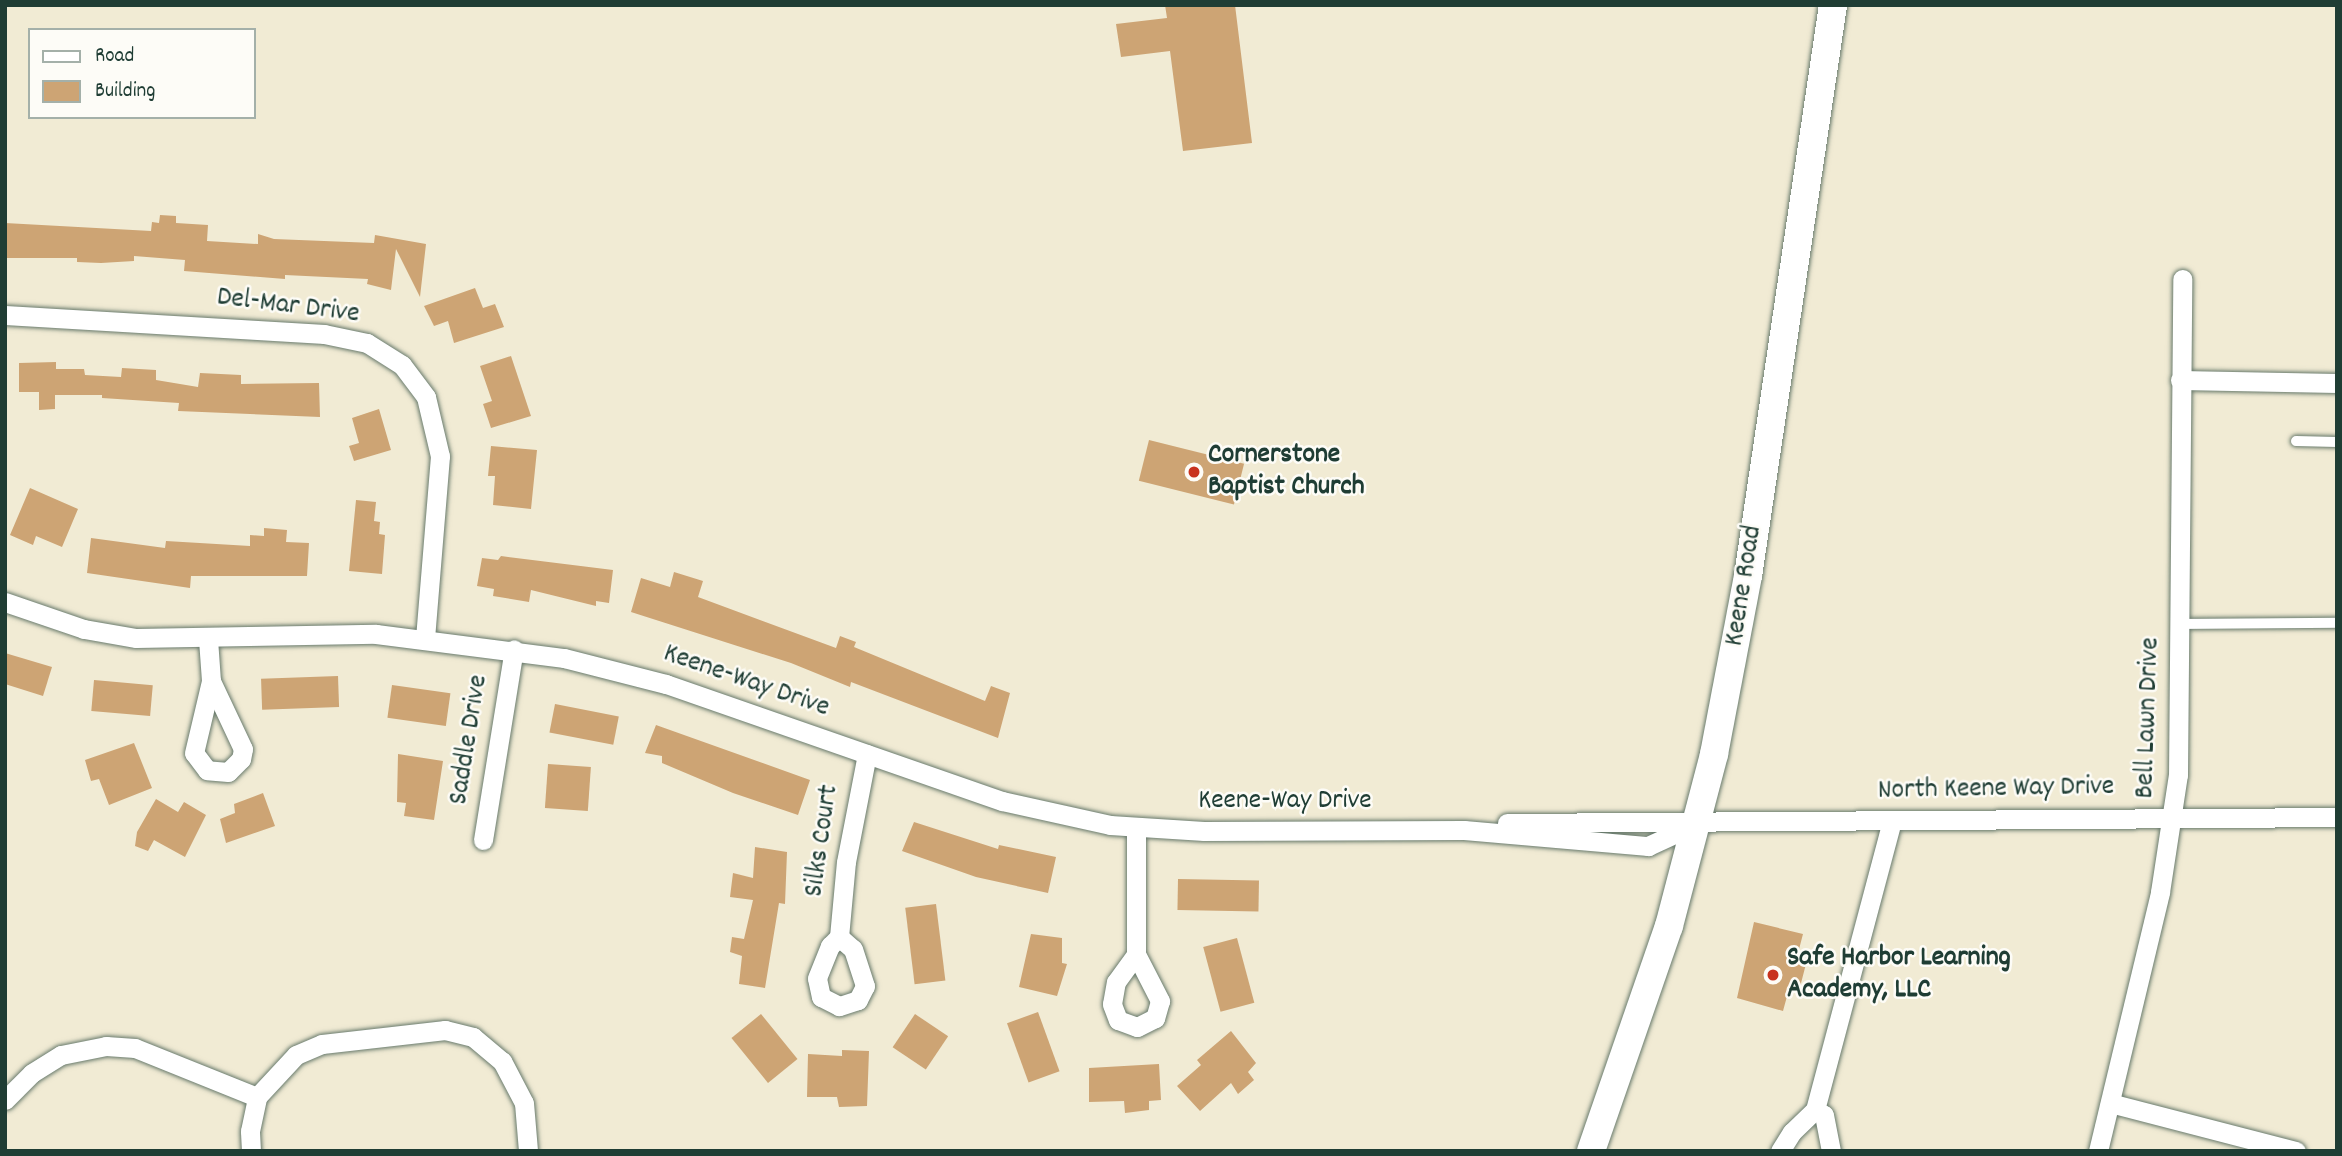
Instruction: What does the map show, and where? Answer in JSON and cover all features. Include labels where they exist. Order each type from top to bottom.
[{"type":"main road","name":"Keene Road","points":[[1591,1151],[1669,926],[1698,823],[1744,600],[1833,5]]},
{"type":"street","name":"Bell Lawn Drive","points":[[2098,1151],[2174,816],[2180,624],[2182,279]]},
{"type":"street","name":"Del-Mar Drive","points":[[5,315],[324,334],[367,343],[402,365],[426,397],[440,456],[425,638]]},
{"type":"street","points":[[2180,380],[2337,383]]},
{"type":"street","name":"Keene-Way Drive","points":[[5,602],[110,635],[208,639],[321,633],[425,638],[514,649],[641,676],[1020,806],[1136,828],[1464,830],[1561,820],[1698,823]]},
{"type":"street","points":[[208,639],[211,681]]},
{"type":"street","name":"Saddle Drive","points":[[483,840],[514,649]]},
{"type":"street","name":"Silks Court","points":[[839,937],[846,862],[867,754]]},
{"type":"street","name":"North Keene Way Drive","points":[[1698,823],[2174,816],[2337,817]]},
{"type":"street","points":[[1780,1151],[1792,1132],[1815,1110],[1892,821]]},
{"type":"street","points":[[1136,828],[1136,954]]},
{"type":"street","points":[[251,1151],[250,1132],[257,1097],[296,1055],[322,1044],[445,1030],[473,1037],[502,1061],[524,1103],[528,1151]]},
{"type":"street","points":[[5,1100],[32,1073],[61,1055],[106,1046],[135,1048],[257,1097]]},
{"type":"street","points":[[2110,1103],[2296,1151]]},
{"type":"street","points":[[1815,1110],[1824,1115],[1831,1151]]},
{"type":"lane","points":[[2296,441],[2337,442]]},
{"type":"lane","points":[[2180,624],[2337,622]]},
{"type":"building","points":[[1165,5],[1235,5],[1252,143],[1183,151],[1170,51],[1121,57],[1116,24],[1167,18]]},
{"type":"building","points":[[160,215],[176,216],[176,223],[208,225],[207,241],[258,244],[258,234],[274,239],[374,243],[375,235],[426,244],[420,297],[396,249],[391,290],[367,284],[368,279],[285,275],[285,279],[184,271],[185,260],[134,256],[134,261],[101,263],[77,262],[77,258],[5,258],[5,223],[151,231],[152,222],[159,223]]},
{"type":"building","points":[[475,288],[483,308],[495,304],[504,327],[454,343],[448,321],[434,326],[424,306]]},
{"type":"building","points":[[511,356],[531,416],[491,428],[483,404],[492,401],[480,366]]},
{"type":"building","points":[[56,362],[56,369],[84,369],[85,375],[121,377],[122,368],[156,370],[156,380],[198,387],[200,373],[241,375],[241,384],[319,383],[320,417],[178,411],[179,403],[102,398],[102,395],[55,395],[55,409],[39,410],[39,392],[19,392],[19,363]]},
{"type":"building","points":[[379,409],[391,450],[354,461],[349,446],[359,443],[352,418]]},
{"type":"building","name":"Cornerstone Baptist Church","points":[[1149,440],[1244,464],[1234,504],[1139,481]]},
{"type":"building","points":[[491,446],[537,450],[531,509],[493,505],[495,476],[488,476]]},
{"type":"building","points":[[30,488],[78,509],[62,547],[36,536],[33,545],[10,535]]},
{"type":"building","points":[[356,500],[376,502],[374,521],[380,522],[379,534],[385,535],[382,574],[349,571]]},
{"type":"building","points":[[264,528],[287,530],[286,542],[309,543],[307,576],[191,576],[190,588],[87,573],[91,538],[165,548],[166,541],[250,546],[250,535],[264,536]]},
{"type":"building","points":[[501,556],[613,570],[609,603],[596,601],[596,606],[531,590],[529,602],[493,596],[494,589],[477,586],[482,558],[498,560]]},
{"type":"building","points":[[674,572],[703,581],[698,597],[836,648],[840,636],[856,642],[854,647],[985,701],[991,686],[1010,693],[998,738],[851,682],[850,687],[791,663],[631,612],[641,578],[670,587]]},
{"type":"building","points":[[5,653],[52,667],[43,696],[5,684]]},
{"type":"building","points":[[338,676],[339,707],[262,710],[261,679]]},
{"type":"building","points":[[94,680],[153,685],[150,716],[91,711]]},
{"type":"building","points":[[392,685],[450,693],[446,726],[387,718]]},
{"type":"building","points":[[555,704],[619,716],[613,745],[549,732]]},
{"type":"building","points":[[656,725],[810,780],[798,815],[733,793],[662,763],[662,756],[645,753]]},
{"type":"building","points":[[134,743],[152,788],[109,805],[99,779],[91,781],[85,760]]},
{"type":"building","points":[[398,754],[443,761],[434,820],[404,816],[406,803],[397,802]]},
{"type":"building","points":[[548,764],[591,767],[588,811],[545,808]]},
{"type":"building","points":[[263,793],[275,826],[226,843],[220,819],[235,813],[234,804]]},
{"type":"building","points":[[156,799],[178,812],[184,802],[206,815],[185,857],[154,840],[148,851],[135,846],[137,832]]},
{"type":"building","points":[[914,822],[998,849],[999,845],[1056,857],[1048,893],[976,877],[902,851]]},
{"type":"building","points":[[755,847],[787,852],[785,904],[779,903],[765,988],[739,984],[742,956],[730,952],[732,937],[744,939],[753,900],[730,897],[733,873],[753,878]]},
{"type":"building","points":[[1178,879],[1259,880],[1258,911],[1177,910]]},
{"type":"building","points":[[936,904],[945,980],[915,984],[905,908]]},
{"type":"building","name":"Safe Harbor Learning Academy, LLC","points":[[1754,922],[1803,934],[1797,957],[1807,960],[1799,991],[1789,989],[1783,1011],[1737,998]]},
{"type":"building","points":[[1031,934],[1062,938],[1062,963],[1067,964],[1057,996],[1019,987]]},
{"type":"building","points":[[1237,938],[1254,1003],[1221,1012],[1203,947]]},
{"type":"building","points":[[1038,1012],[1060,1071],[1029,1082],[1007,1023]]},
{"type":"building","points":[[761,1014],[798,1059],[768,1083],[731,1038]]},
{"type":"building","points":[[915,1014],[948,1036],[926,1070],[893,1047]]},
{"type":"building","points":[[1231,1031],[1256,1063],[1248,1072],[1254,1080],[1238,1094],[1231,1083],[1200,1111],[1177,1086],[1201,1065],[1197,1060]]},
{"type":"building","points":[[842,1050],[869,1051],[867,1106],[839,1107],[837,1097],[807,1097],[808,1054],[842,1056]]},
{"type":"building","points":[[1159,1064],[1161,1100],[1149,1101],[1149,1110],[1125,1113],[1124,1101],[1089,1102],[1089,1068]]},
{"type":"place","name":"Cornerstone Baptist Church","points":[[1194,472]]},
{"type":"place","name":"Safe Harbor Learning Academy, LLC","points":[[1773,975]]}]
